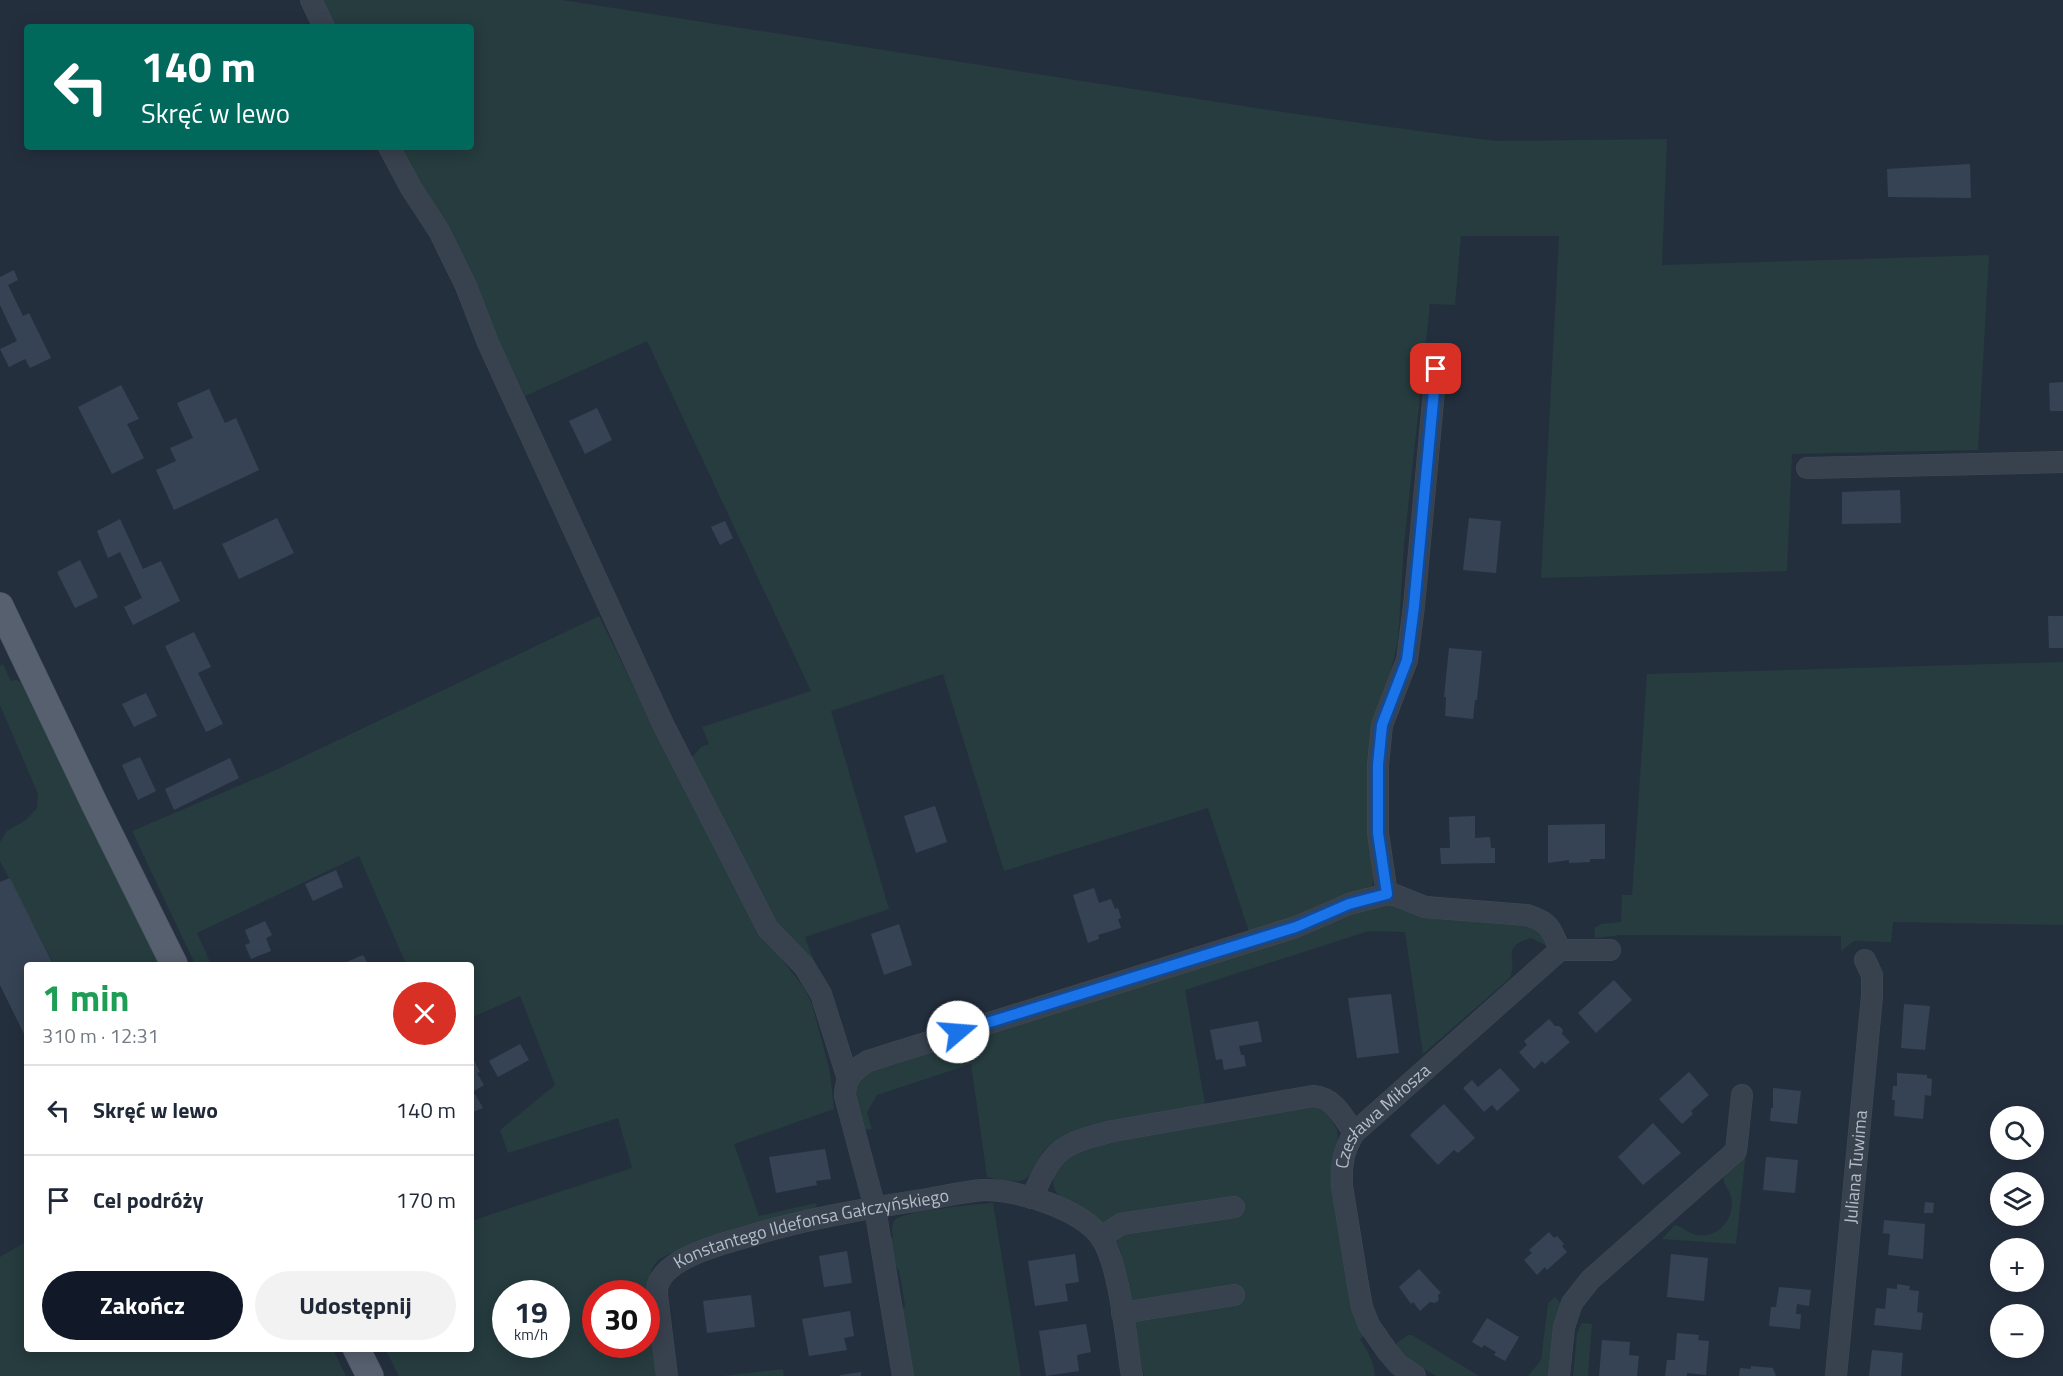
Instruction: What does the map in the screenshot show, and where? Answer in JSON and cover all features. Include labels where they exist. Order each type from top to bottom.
[{"type":"main road","points":[[0,606],[173,962]]},
{"type":"main road","points":[[358,1352],[370,1376]]},
{"type":"street","points":[[311,0],[323,24]]},
{"type":"street","points":[[391,150],[411,188],[440,231],[466,286],[493,353],[669,736],[768,929],[804,966],[821,994],[848,1079]]},
{"type":"street","points":[[1387,894],[1378,833],[1378,765],[1382,725],[1407,660],[1436,369]]},
{"type":"street","points":[[1807,468],[2063,462]]},
{"type":"street","points":[[903,1376],[875,1208],[845,1096],[848,1079],[856,1068],[868,1061],[1296,927],[1349,904],[1387,894],[1425,907],[1527,915],[1549,925],[1560,950],[1610,950]]},
{"type":"street","name":"Czesława Miłosza","points":[[1415,1376],[1398,1364],[1383,1346],[1369,1325],[1362,1307],[1342,1186],[1341,1168],[1344,1150],[1354,1133],[1560,950]]},
{"type":"street","name":"Juliana Tuwima","points":[[1836,1376],[1872,996],[1872,975],[1865,960]]},
{"type":"street","points":[[1559,1376],[1564,1327],[1572,1303],[1590,1280],[1736,1151],[1742,1095]]},
{"type":"street","points":[[1032,1198],[1050,1160],[1065,1146],[1113,1131],[1313,1096],[1324,1097],[1332,1103],[1354,1133]]},
{"type":"street","name":"Konstantego Ildefonsa Gałczyńskiego","points":[[667,1376],[657,1295],[658,1283],[674,1265],[724,1244],[770,1230],[875,1208],[983,1190],[1016,1193],[1032,1198],[1073,1215],[1088,1224],[1101,1237],[1110,1253],[1132,1376]]},
{"type":"street","points":[[1101,1237],[1121,1224],[1234,1207]]},
{"type":"street","points":[[1122,1313],[1234,1295]]},
{"type":"green space","points":[[316,0],[562,0],[1269,110],[1447,135],[1498,141],[1667,139],[1662,265],[1989,255],[1978,450],[1792,454],[1787,571],[1541,578],[1559,236],[1461,236],[1455,305],[1430,304],[1404,545],[1398,640],[1388,685],[1375,874],[1372,886],[1298,919],[1249,932],[1208,808],[1004,871],[943,674],[831,711],[889,909],[805,937],[819,974],[775,921],[692,768],[692,757],[701,747],[709,744],[702,727],[811,691],[647,341],[525,396],[461,263],[396,150],[474,150],[474,24],[329,24]]},
{"type":"green space","points":[[599,616],[731,877],[771,945],[804,988],[812,1004],[830,1072],[834,1109],[734,1144],[759,1216],[816,1203],[817,1208],[669,1254],[658,1260],[651,1270],[650,1280],[582,1280],[582,1358],[656,1358],[658,1376],[399,1376],[387,1352],[474,1352],[474,1220],[632,1168],[618,1118],[508,1153],[500,1130],[555,1085],[520,996],[474,1017],[474,962],[405,962],[359,856],[197,933],[210,962],[194,962],[132,831],[269,773]]},
{"type":"green space","points":[[2063,662],[2063,925],[1893,922],[1891,942],[1854,941],[1841,951],[1841,936],[1621,935],[1595,938],[1594,928],[1601,924],[1621,922],[1622,895],[1632,895],[1647,674]]},
{"type":"green space","points":[[3,664],[11,681],[17,680],[21,683],[159,962],[53,962],[0,861],[0,842],[7,831],[26,820],[37,808],[38,794],[0,705],[0,666]]},
{"type":"green space","points":[[1385,903],[1524,924],[1541,931],[1545,945],[1531,938],[1516,945],[1512,954],[1510,978],[1423,1054],[1405,932],[1369,931],[1185,990],[1205,1104],[1066,1135],[1045,1149],[1029,1177],[1020,1181],[987,1177],[971,1064],[877,1095],[867,1113],[872,1129],[864,1130],[854,1097],[857,1081],[876,1066]]},
{"type":"green space","points":[[1312,1105],[1328,1114],[1337,1130],[1338,1139],[1332,1169],[1341,1249],[1350,1293],[1365,1335],[1360,1339],[1372,1361],[1375,1376],[1144,1376],[1120,1250],[1112,1234],[1101,1221],[1058,1194],[1054,1188],[1054,1168],[1082,1146]]},
{"type":"green space","points":[[1746,1152],[1736,1244],[1662,1239],[1675,1225],[1693,1234],[1704,1235],[1711,1234],[1724,1225],[1732,1205],[1723,1176]]},
{"type":"green space","points":[[993,1203],[1021,1376],[912,1376],[901,1311],[905,1306],[899,1270],[893,1266],[888,1238],[893,1237],[893,1223],[902,1216],[913,1213]]},
{"type":"green space","points":[[24,1243],[24,1352],[334,1352],[346,1376],[0,1376],[0,1257]]},
{"type":"green space","points":[[1555,1297],[1563,1306],[1550,1376],[1528,1376],[1541,1360],[1548,1303]]},
{"type":"green space","points":[[1582,1323],[1592,1324],[1588,1376],[1573,1376],[1577,1333]]},
{"type":"green space","points":[[1408,1335],[1412,1335],[1479,1376],[1437,1376],[1425,1370],[1394,1345]]},
{"type":"green space","points":[[783,1369],[784,1376],[722,1376]]},
{"type":"building","points":[[1970,164],[1971,198],[1888,197],[1887,169]]},
{"type":"building","points":[[14,270],[18,280],[8,285],[23,316],[29,313],[51,358],[30,368],[25,359],[9,367],[0,349],[17,341],[0,305],[0,277]]},
{"type":"building","points":[[2063,382],[2063,411],[2050,411],[2049,383]]},
{"type":"building","points":[[121,385],[139,419],[127,424],[144,458],[112,474],[78,407]]},
{"type":"building","points":[[209,389],[225,423],[236,418],[259,470],[174,510],[156,470],[176,461],[170,448],[193,438],[177,403]]},
{"type":"building","points":[[597,408],[612,440],[585,454],[569,421]]},
{"type":"building","points":[[1900,490],[1901,523],[1842,524],[1842,492]]},
{"type":"building","points":[[277,518],[294,553],[239,579],[222,544]]},
{"type":"building","points":[[1469,518],[1501,521],[1496,573],[1463,570]]},
{"type":"building","points":[[120,519],[143,569],[161,561],[180,601],[133,625],[124,607],[142,598],[120,552],[108,558],[97,531]]},
{"type":"building","points":[[725,521],[733,538],[720,545],[711,527]]},
{"type":"building","points":[[80,560],[98,597],[75,608],[57,572]]},
{"type":"building","points":[[2048,616],[2063,616],[2063,648],[2049,648]]},
{"type":"building","points":[[194,632],[211,667],[198,673],[223,724],[206,732],[165,646]]},
{"type":"building","points":[[1449,648],[1482,651],[1473,719],[1445,716],[1446,697],[1444,697]]},
{"type":"building","points":[[146,693],[157,716],[134,727],[122,704]]},
{"type":"building","points":[[140,757],[156,791],[138,800],[122,765]]},
{"type":"building","points":[[230,758],[239,778],[174,810],[165,789]]},
{"type":"building","points":[[935,806],[947,842],[916,853],[904,816]]},
{"type":"building","points":[[1475,816],[1475,838],[1490,837],[1491,848],[1495,848],[1495,863],[1441,864],[1440,848],[1450,848],[1449,817]]},
{"type":"building","points":[[1605,824],[1605,859],[1590,859],[1590,862],[1569,863],[1569,860],[1548,863],[1548,825]]},
{"type":"building","points":[[336,870],[343,887],[313,901],[305,884]]},
{"type":"building","points":[[10,878],[52,962],[24,962],[24,1034],[0,985],[0,882]]},
{"type":"building","points":[[1094,888],[1099,903],[1111,899],[1115,909],[1118,908],[1121,928],[1098,935],[1099,939],[1088,943],[1073,895]]},
{"type":"building","points":[[265,921],[272,935],[266,938],[271,951],[251,959],[245,945],[250,943],[245,930]]},
{"type":"building","points":[[899,924],[912,965],[884,975],[871,934]]},
{"type":"building","points":[[363,955],[367,962],[347,962]]},
{"type":"building","points":[[1614,980],[1632,1000],[1596,1033],[1578,1013]]},
{"type":"building","points":[[1391,994],[1399,1053],[1357,1058],[1348,998]]},
{"type":"building","points":[[1904,1004],[1930,1006],[1925,1050],[1901,1048]]},
{"type":"building","points":[[1549,1019],[1563,1030],[1562,1034],[1570,1042],[1545,1064],[1542,1061],[1534,1069],[1519,1052],[1527,1045],[1524,1041]]},
{"type":"building","points":[[1258,1021],[1262,1042],[1239,1046],[1246,1066],[1224,1070],[1222,1059],[1216,1060],[1210,1030]]},
{"type":"building","points":[[520,1044],[529,1060],[498,1077],[489,1061]]},
{"type":"building","points":[[474,1061],[480,1072],[477,1073],[484,1085],[474,1091]]},
{"type":"building","points":[[1500,1068],[1520,1090],[1497,1111],[1492,1105],[1484,1112],[1463,1088],[1472,1080],[1478,1087]]},
{"type":"building","points":[[1689,1072],[1709,1095],[1691,1111],[1693,1114],[1682,1124],[1659,1099]]},
{"type":"building","points":[[1897,1073],[1927,1075],[1927,1078],[1932,1079],[1931,1096],[1925,1095],[1923,1119],[1894,1116],[1895,1100],[1892,1100],[1893,1086],[1897,1086]]},
{"type":"building","points":[[1773,1088],[1801,1091],[1797,1124],[1770,1121],[1771,1108],[1773,1108]]},
{"type":"building","points":[[474,1094],[483,1108],[474,1112]]},
{"type":"building","points":[[1444,1104],[1475,1138],[1458,1153],[1454,1150],[1438,1165],[1410,1135]]},
{"type":"building","points":[[1653,1123],[1681,1153],[1643,1185],[1618,1157]]},
{"type":"building","points":[[825,1149],[831,1179],[816,1181],[817,1185],[776,1193],[769,1157]]},
{"type":"building","points":[[1766,1157],[1798,1160],[1795,1193],[1763,1190]]},
{"type":"building","points":[[1925,1202],[1934,1203],[1933,1213],[1924,1213]]},
{"type":"building","points":[[1884,1220],[1925,1224],[1923,1259],[1888,1255],[1890,1234],[1883,1233]]},
{"type":"building","points":[[1549,1232],[1554,1238],[1557,1236],[1567,1252],[1547,1270],[1545,1267],[1537,1275],[1524,1260],[1532,1253],[1529,1250]]},
{"type":"building","points":[[847,1251],[852,1283],[824,1287],[819,1256]]},
{"type":"building","points":[[1075,1254],[1079,1282],[1065,1284],[1068,1301],[1035,1306],[1028,1261]]},
{"type":"building","points":[[1671,1254],[1708,1258],[1704,1301],[1667,1297]]},
{"type":"building","points":[[1419,1269],[1441,1293],[1438,1295],[1439,1300],[1435,1303],[1430,1302],[1420,1311],[1413,1302],[1411,1304],[1399,1287]]},
{"type":"building","points":[[1897,1284],[1910,1286],[1909,1290],[1919,1291],[1917,1312],[1923,1313],[1921,1330],[1874,1325],[1876,1308],[1885,1309],[1887,1288],[1897,1289]]},
{"type":"building","points":[[1779,1287],[1811,1290],[1809,1306],[1797,1304],[1796,1314],[1801,1314],[1800,1329],[1769,1326],[1771,1307],[1776,1307]]},
{"type":"building","points":[[751,1295],[755,1327],[707,1333],[703,1301]]},
{"type":"building","points":[[850,1311],[854,1336],[844,1338],[847,1350],[809,1356],[802,1319]]},
{"type":"building","points":[[1487,1318],[1519,1337],[1505,1361],[1494,1355],[1496,1352],[1484,1345],[1482,1348],[1472,1342]]},
{"type":"building","points":[[1086,1324],[1091,1352],[1077,1355],[1079,1371],[1046,1376],[1039,1331]]},
{"type":"building","points":[[1677,1333],[1699,1335],[1698,1340],[1709,1341],[1706,1375],[1687,1373],[1687,1376],[1665,1376],[1667,1360],[1675,1360]]},
{"type":"building","points":[[1602,1340],[1630,1342],[1629,1355],[1639,1356],[1637,1376],[1599,1376]]},
{"type":"building","points":[[1872,1350],[1903,1353],[1901,1376],[1869,1376]]},
{"type":"building","points":[[1751,1366],[1773,1368],[1776,1376],[1739,1376],[1740,1368],[1751,1369]]},
{"type":"building","points":[[861,1372],[861,1376],[840,1376],[840,1375]]},
{"type":"route","points":[[958,1032],[1296,927],[1349,904],[1387,894],[1378,833],[1378,765],[1382,725],[1407,660],[1436,369]]}]
